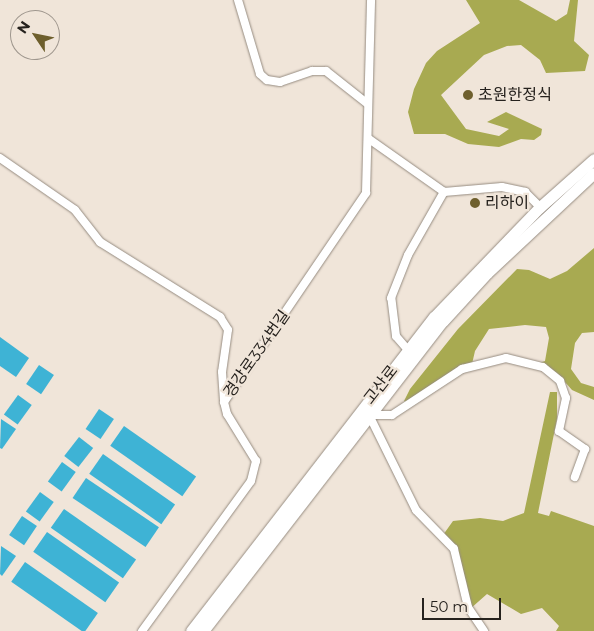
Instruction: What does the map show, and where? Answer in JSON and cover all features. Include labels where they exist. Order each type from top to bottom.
[{"type":"street","points":[[238,0],[260,74],[267,80],[280,82],[312,71],[326,72],[368,104]]},
{"type":"street","name":"경강로334번길","points":[[224,402],[366,194],[369,139],[368,104],[371,0]]},
{"type":"street","points":[[369,139],[444,192],[502,187],[525,192],[540,207]]},
{"type":"street","name":"경강로334번길","points":[[0,158],[75,210],[100,242],[220,317],[228,330],[222,372],[224,402]]},
{"type":"street","name":"고산로","points":[[191,631],[434,317],[540,207],[594,159]]},
{"type":"street","name":"고산로","points":[[203,631],[443,321],[487,273],[594,174]]},
{"type":"street","points":[[408,350],[396,336],[391,298],[408,255],[444,192]]},
{"type":"street","points":[[484,631],[468,607],[454,549],[416,510],[369,415],[392,415],[462,369],[506,358],[543,367],[560,380],[566,398],[559,431],[585,449],[574,477]]},
{"type":"street","points":[[142,631],[251,481],[256,461],[227,414],[224,402]]},
{"type":"shaded area","points":[[466,0],[519,0],[556,21],[567,14],[570,0],[578,0],[574,41],[589,55],[585,71],[546,73],[540,60],[521,45],[507,46],[484,55],[441,95],[466,129],[499,136],[509,129],[487,122],[506,112],[542,129],[541,135],[534,140],[521,139],[499,147],[468,144],[445,134],[414,134],[408,112],[414,89],[426,63],[437,51],[480,23]]},
{"type":"shaded area","points":[[594,248],[594,332],[582,333],[575,343],[571,369],[581,383],[594,387],[594,400],[572,390],[557,373],[539,363],[545,361],[549,338],[546,327],[525,325],[489,329],[475,351],[472,364],[408,403],[404,401],[410,389],[458,329],[517,269],[529,270],[550,279],[567,271]]},
{"type":"shaded area","points":[[550,392],[557,392],[557,419],[538,513],[549,516],[551,511],[594,526],[594,631],[556,631],[559,626],[542,608],[521,614],[487,594],[470,609],[466,581],[443,535],[453,521],[480,518],[503,521],[524,513]]},
{"type":"water","points":[[0,337],[29,358],[16,377],[0,366]]},
{"type":"water","points":[[39,365],[54,375],[41,394],[26,384]]},
{"type":"water","points":[[18,395],[32,405],[18,424],[4,414]]},
{"type":"water","points":[[99,409],[114,419],[101,439],[86,429]]},
{"type":"water","points":[[1,419],[16,429],[2,449],[0,448]]},
{"type":"water","points":[[124,426],[196,476],[182,496],[110,446]]},
{"type":"water","points":[[79,437],[93,448],[78,467],[64,456]]},
{"type":"water","points":[[103,454],[175,504],[161,524],[89,474]]},
{"type":"water","points":[[62,462],[76,472],[62,491],[48,481]]},
{"type":"water","points":[[86,478],[159,527],[146,547],[73,498]]},
{"type":"water","points":[[40,492],[54,502],[40,521],[26,511]]},
{"type":"water","points":[[64,509],[136,559],[123,578],[51,528]]},
{"type":"water","points":[[22,516],[37,526],[24,545],[9,535]]},
{"type":"water","points":[[47,532],[119,582],[105,602],[33,552]]},
{"type":"water","points":[[1,546],[16,556],[2,576],[0,574]]},
{"type":"water","points":[[25,562],[98,613],[85,631],[82,631],[11,582]]},
{"type":"place","name":"초원한정식","points":[[468,95]]},
{"type":"place","name":"리하이","points":[[475,203]]}]
